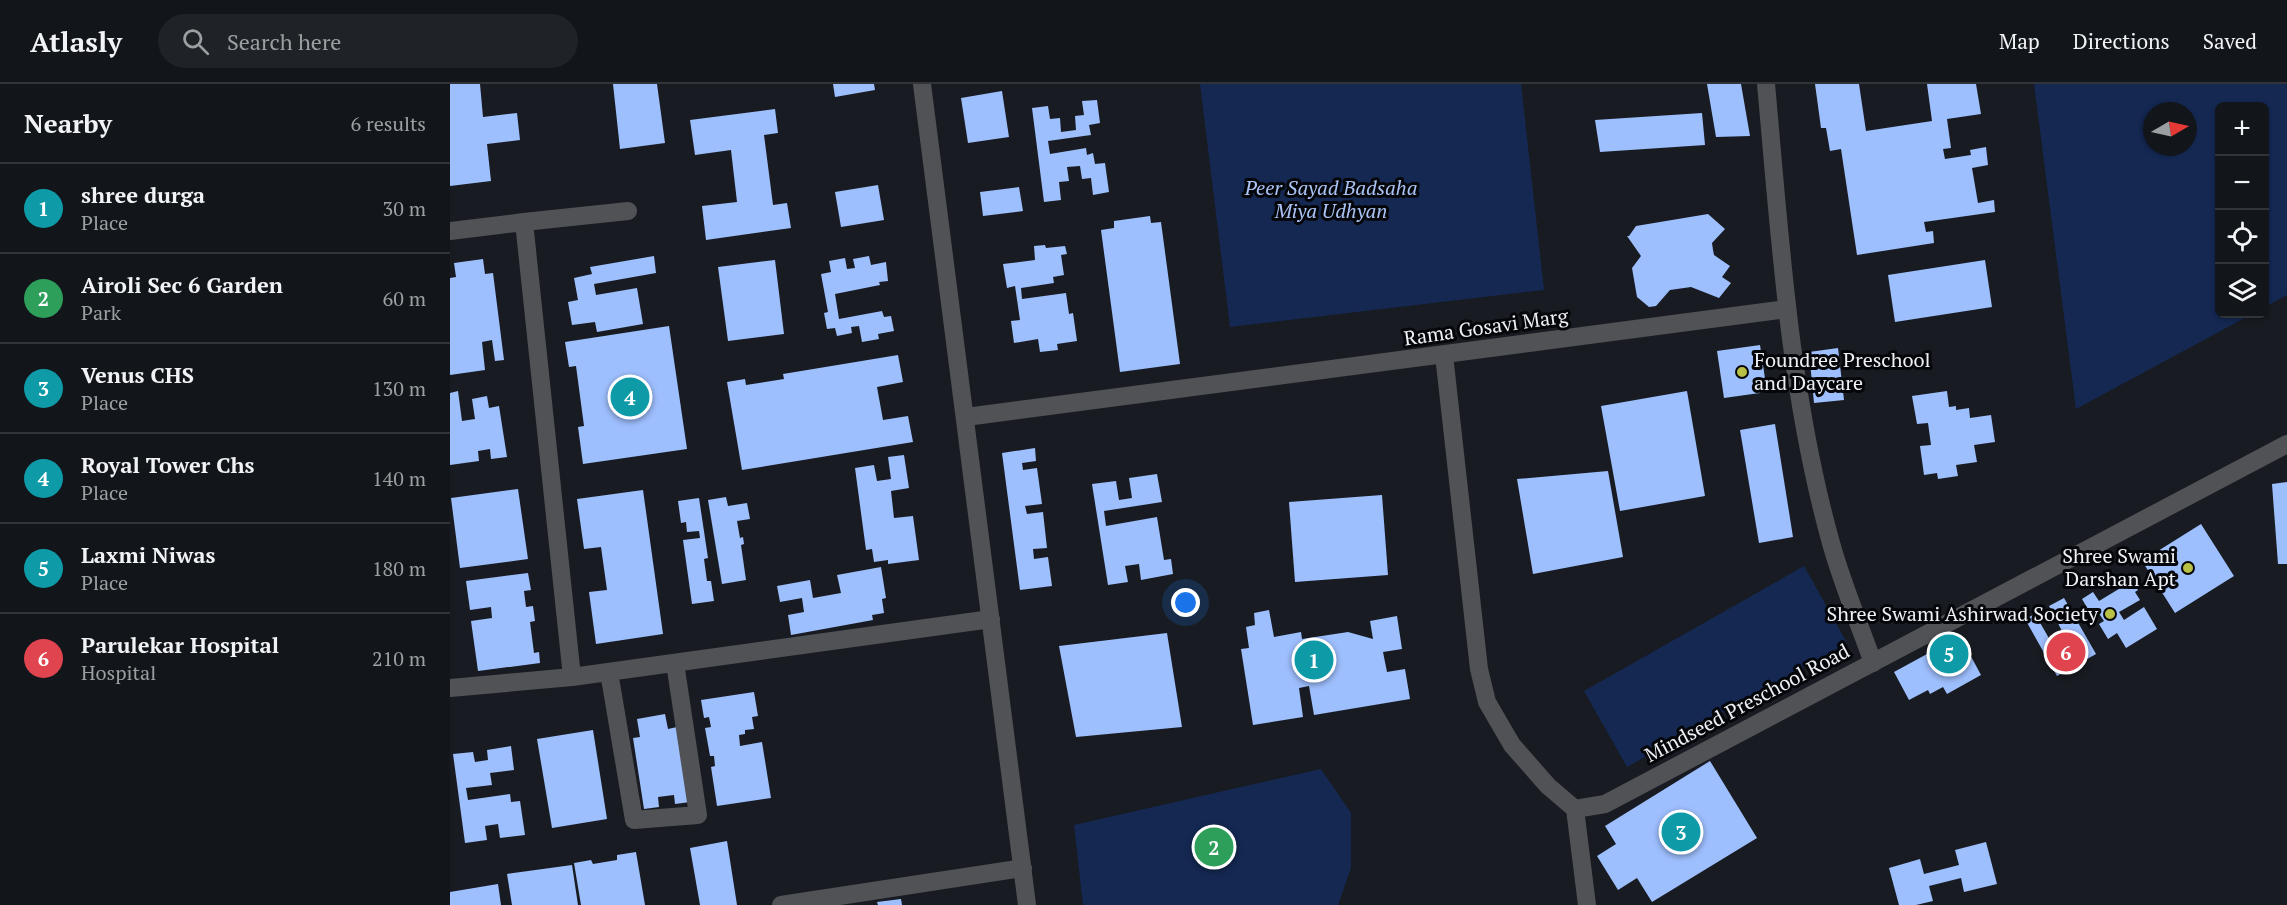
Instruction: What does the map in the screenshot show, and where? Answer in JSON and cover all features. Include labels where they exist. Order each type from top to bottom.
[{"type":"street","points":[[922,84],[1027,905]]},
{"type":"street","points":[[1766,84],[1787,309],[1807,440],[1831,544],[1873,663]]},
{"type":"street","points":[[450,231],[628,211]]},
{"type":"street","points":[[524,222],[572,677]]},
{"type":"street","name":"Rama Gosavi Marg","points":[[966,417],[1787,309]]},
{"type":"street","points":[[1444,355],[1479,669],[1487,702],[1512,745],[1548,786],[1575,809],[1587,905]]},
{"type":"street","name":"Mindseed Preschool Road","points":[[1575,809],[1605,804],[2287,444]]},
{"type":"street","points":[[450,688],[572,677],[991,619]]},
{"type":"street","points":[[609,672],[634,820],[698,815],[675,663]]},
{"type":"street","points":[[781,905],[1023,868]]},
{"type":"green space","name":"Peer Sayad Badsaha Miya Udhyan","points":[[1200,84],[1521,84],[1544,290],[1230,327]]},
{"type":"green space","points":[[2034,84],[2287,84],[2287,295],[2269,305],[2269,102],[2215,102],[2215,318],[2245,318],[2076,409]]},
{"type":"green space","points":[[1804,566],[1847,643],[1627,767],[1584,691]]},
{"type":"green space","points":[[1321,769],[1351,813],[1351,868],[1338,905],[1083,905],[1074,825]]},
{"type":"building","points":[[450,84],[480,84],[483,117],[517,113],[520,140],[487,144],[491,181],[450,186]]},
{"type":"building","points":[[613,84],[657,84],[665,143],[620,149]]},
{"type":"building","points":[[833,84],[874,84],[875,90],[835,97]]},
{"type":"building","points":[[1707,84],[1741,84],[1750,136],[1716,137]]},
{"type":"building","points":[[1815,84],[1859,84],[1866,131],[1932,121],[1927,84],[1976,84],[1981,114],[1947,119],[1951,148],[1943,149],[1945,159],[1971,155],[1970,150],[1986,147],[1988,165],[1972,168],[1978,203],[1994,200],[1995,212],[1924,222],[1926,232],[1933,231],[1934,243],[1857,255],[1841,149],[1830,151],[1826,128],[1821,128]]},
{"type":"building","points":[[1002,91],[1009,137],[968,143],[961,98]]},
{"type":"building","points":[[1097,100],[1100,123],[1089,125],[1091,135],[1048,141],[1050,154],[1086,148],[1087,155],[1093,153],[1095,164],[1105,163],[1109,192],[1093,195],[1091,178],[1082,179],[1080,166],[1067,167],[1069,181],[1059,182],[1061,200],[1044,202],[1032,108],[1048,106],[1050,119],[1060,118],[1061,132],[1076,130],[1075,116],[1084,115],[1082,101]]},
{"type":"building","points":[[775,109],[778,133],[764,135],[773,205],[787,203],[791,228],[706,240],[702,206],[737,202],[731,150],[695,155],[690,120]]},
{"type":"building","points":[[1702,113],[1705,145],[1600,152],[1595,120]]},
{"type":"building","points":[[878,185],[884,220],[841,227],[835,192]]},
{"type":"building","points":[[1019,187],[1023,211],[983,216],[980,192]]},
{"type":"building","points":[[1708,214],[1725,229],[1712,243],[1714,255],[1730,266],[1722,277],[1731,283],[1719,298],[1691,287],[1670,290],[1656,306],[1649,307],[1637,297],[1632,268],[1641,256],[1627,236],[1636,226]]},
{"type":"building","points":[[1150,216],[1151,223],[1161,222],[1180,364],[1120,372],[1101,230],[1114,228],[1114,221]]},
{"type":"building","points":[[1045,245],[1046,248],[1065,246],[1067,254],[1061,255],[1064,275],[1053,277],[1054,283],[1021,288],[1022,299],[1066,293],[1069,314],[1073,313],[1077,341],[1057,344],[1058,350],[1040,352],[1038,339],[1014,343],[1011,321],[1020,320],[1015,286],[1007,288],[1003,264],[1035,260],[1034,246]]},
{"type":"building","points":[[654,256],[656,273],[594,284],[596,295],[637,288],[643,324],[597,332],[595,322],[572,325],[568,302],[578,300],[574,278],[592,274],[590,267]]},
{"type":"building","points":[[869,256],[871,265],[886,262],[888,281],[879,282],[880,285],[835,294],[839,319],[882,311],[884,317],[891,316],[894,331],[878,334],[879,339],[862,342],[859,326],[851,327],[852,333],[837,336],[835,328],[827,329],[824,313],[828,312],[821,274],[831,272],[829,261],[845,258],[847,269],[855,268],[853,259]]},
{"type":"building","points":[[483,259],[485,274],[493,273],[504,360],[495,361],[492,340],[482,342],[485,370],[450,375],[450,278],[456,277],[454,263]]},
{"type":"building","points":[[775,260],[784,334],[728,341],[718,267]]},
{"type":"building","points":[[1985,260],[1992,307],[1895,322],[1888,275]]},
{"type":"building","points":[[669,326],[687,449],[583,464],[578,427],[584,426],[576,366],[569,367],[565,342]]},
{"type":"building","name":"Foundree Preschool and Daycare","points":[[1760,345],[1767,392],[1724,398],[1717,351]]},
{"type":"building","points":[[1838,348],[1844,400],[1814,403],[1809,352]]},
{"type":"building","points":[[898,355],[903,382],[877,387],[883,420],[908,416],[913,442],[742,470],[727,382],[745,379],[746,385],[784,379],[783,374]]},
{"type":"building","points":[[458,391],[462,421],[475,419],[472,399],[487,396],[489,408],[499,406],[507,457],[491,459],[490,449],[478,451],[479,461],[450,465],[450,393]]},
{"type":"building","points":[[1687,391],[1705,496],[1620,511],[1601,406]]},
{"type":"building","points":[[1947,391],[1949,407],[1956,406],[1956,410],[1969,408],[1970,418],[1991,415],[1995,442],[1974,445],[1977,462],[1956,465],[1958,476],[1938,479],[1937,473],[1924,475],[1920,446],[1931,445],[1928,423],[1917,424],[1912,396]]},
{"type":"building","points":[[1775,424],[1793,537],[1759,543],[1740,430]]},
{"type":"building","points":[[1035,448],[1036,461],[1022,463],[1023,470],[1037,468],[1042,504],[1025,506],[1027,514],[1043,512],[1047,548],[1033,549],[1034,559],[1048,557],[1052,586],[1020,590],[1002,453]]},
{"type":"building","points":[[904,455],[909,488],[891,491],[894,518],[913,516],[919,560],[888,564],[888,560],[874,562],[872,549],[866,550],[855,468],[874,465],[877,481],[891,479],[888,457]]},
{"type":"building","points":[[1608,471],[1623,557],[1533,574],[1517,479]]},
{"type":"building","points":[[1157,474],[1162,502],[1104,511],[1106,526],[1157,517],[1164,560],[1171,559],[1173,574],[1141,580],[1139,564],[1125,566],[1128,582],[1108,585],[1092,484],[1116,481],[1119,500],[1132,498],[1129,478]]},
{"type":"building","points":[[2287,482],[2287,564],[2278,564],[2272,484]]},
{"type":"building","points":[[518,489],[528,559],[460,568],[451,498]]},
{"type":"building","points":[[643,490],[663,634],[596,644],[589,592],[607,590],[601,547],[584,549],[577,499]]},
{"type":"building","points":[[1382,495],[1388,575],[1295,582],[1289,502]]},
{"type":"building","points":[[726,497],[728,506],[747,503],[750,519],[737,521],[740,538],[743,537],[744,544],[741,545],[746,580],[722,584],[708,500]]},
{"type":"building","points":[[699,498],[708,558],[704,559],[707,581],[711,581],[714,601],[692,604],[683,540],[700,538],[699,531],[687,532],[686,522],[681,523],[678,501]]},
{"type":"building","name":"Shree Swami Darshan Apt","points":[[2201,524],[2234,576],[2175,613],[2142,561]]},
{"type":"building","points":[[881,567],[886,598],[882,599],[884,613],[872,615],[873,620],[791,635],[788,615],[804,612],[802,598],[780,602],[777,586],[810,580],[813,598],[841,593],[837,575]]},
{"type":"building","points":[[528,573],[531,590],[524,591],[526,607],[533,606],[535,621],[530,622],[534,653],[539,652],[540,663],[478,671],[471,621],[492,618],[491,607],[470,610],[466,581]]},
{"type":"building","name":"Shree Swami Ashirwad Society","points":[[2132,581],[2138,590],[2135,592],[2140,600],[2119,612],[2124,620],[2144,607],[2157,629],[2126,648],[2117,633],[2108,639],[2099,624],[2104,621],[2098,612],[2092,616],[2082,599],[2093,592],[2099,601]]},
{"type":"building","points":[[2064,598],[2096,654],[2057,676],[2025,619],[2035,614],[2050,640],[2063,633],[2049,606]]},
{"type":"building","points":[[1269,610],[1274,637],[1301,632],[1302,639],[1348,632],[1373,639],[1370,621],[1397,616],[1402,649],[1383,652],[1387,672],[1405,669],[1410,699],[1314,715],[1309,686],[1299,688],[1303,717],[1253,725],[1241,649],[1249,648],[1246,627],[1255,625],[1254,613]]},
{"type":"building","points":[[1167,633],[1182,727],[1076,737],[1059,646]]},
{"type":"building","points":[[1960,636],[1981,675],[1947,694],[1943,687],[1930,694],[1928,690],[1909,700],[1894,672]]},
{"type":"building","points":[[754,692],[758,716],[752,717],[754,729],[745,730],[745,734],[739,735],[740,746],[762,742],[771,798],[717,806],[711,767],[715,766],[714,756],[710,756],[705,728],[711,727],[709,717],[704,718],[701,700]]},
{"type":"building","points":[[665,714],[668,729],[677,727],[690,802],[675,804],[674,795],[658,797],[659,807],[644,809],[633,738],[640,737],[637,719]]},
{"type":"building","points":[[593,730],[607,819],[552,828],[537,739]]},
{"type":"building","points":[[511,746],[514,770],[490,773],[492,785],[466,788],[468,800],[510,794],[511,802],[520,801],[525,835],[500,838],[498,824],[485,826],[487,840],[465,843],[453,754],[473,752],[475,762],[488,760],[487,750]]},
{"type":"building","points":[[1710,761],[1757,838],[1652,902],[1637,878],[1618,890],[1597,856],[1616,844],[1605,826]]},
{"type":"building","points":[[727,841],[737,905],[700,905],[690,848]]},
{"type":"building","points":[[1986,842],[1997,884],[1964,892],[1961,878],[1929,886],[1933,901],[1916,905],[1899,905],[1889,868],[1920,859],[1924,874],[1959,865],[1955,850]]},
{"type":"building","points":[[636,852],[645,905],[581,905],[574,863],[591,860],[593,864],[617,860],[617,855]]},
{"type":"building","points":[[572,865],[578,905],[512,905],[507,874]]},
{"type":"building","points":[[498,884],[501,905],[450,905],[450,892]]},
{"type":"building","points":[[901,899],[902,905],[878,905],[877,902]]},
{"type":"place","name":"Foundree Preschool and Daycare","points":[[1742,372]]},
{"type":"place","name":"Royal Tower Chs","points":[[630,397]]},
{"type":"place","name":"Shree Swami Darshan Apt","points":[[2188,568]]},
{"type":"place","name":"Shree Swami Ashirwad Society","points":[[2110,614]]},
{"type":"place","name":"Parulekar Hospital","points":[[2066,652]]},
{"type":"place","name":"Laxmi Niwas","points":[[1949,654]]},
{"type":"place","name":"shree durga","points":[[1314,660]]},
{"type":"place","name":"Venus CHS","points":[[1681,832]]},
{"type":"place","name":"Airoli Sec 6 Garden","points":[[1214,847]]}]
